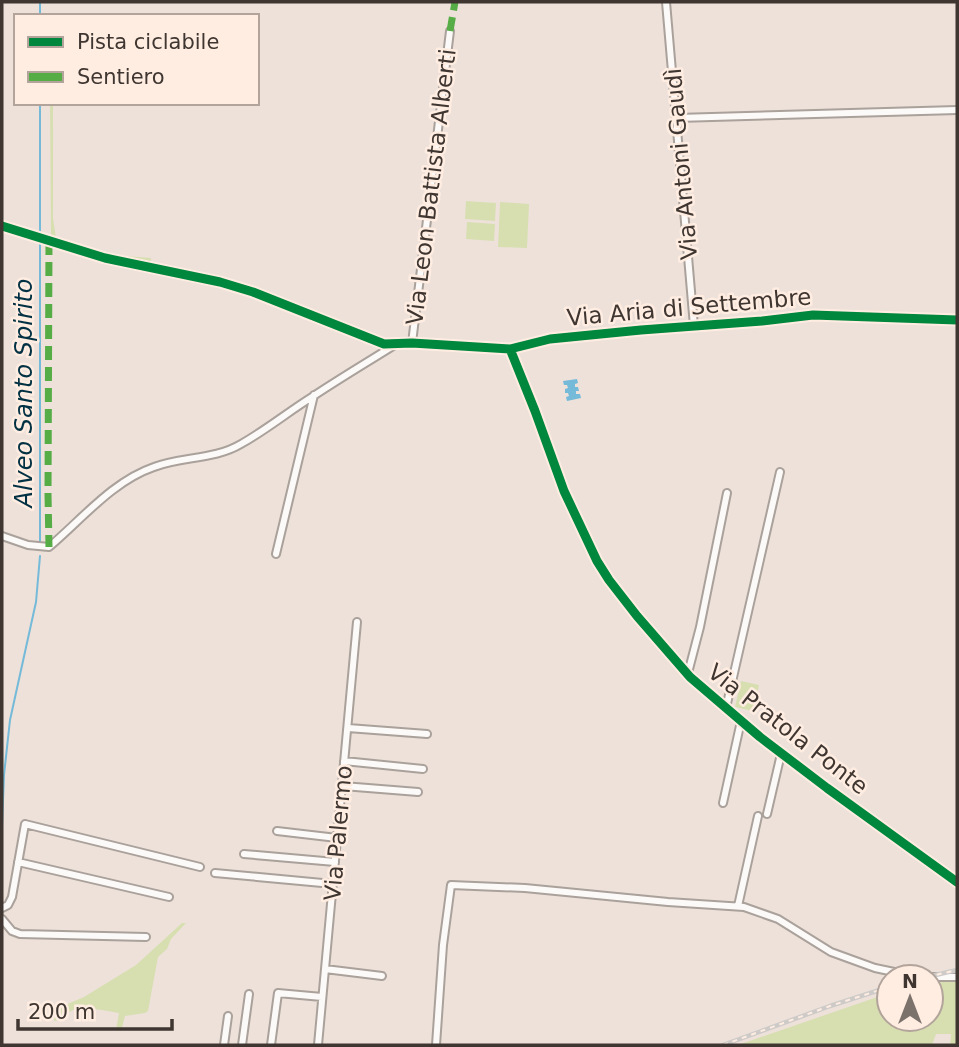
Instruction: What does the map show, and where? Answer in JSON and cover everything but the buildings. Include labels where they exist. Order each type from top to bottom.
[{"type":"street","name":"Via Antoni Gaudì","points":[[666,2],[694,326]]},
{"type":"street","name":"Via Leon Battista Alberti","points":[[412,343],[450,31]]},
{"type":"street","points":[[677,118],[957,110]]},
{"type":"street","name":"Via Aria di Settembre","points":[[2,226],[105,258],[219,282],[253,292],[384,344],[412,343],[511,352],[550,339],[813,315],[957,320]]},
{"type":"street","points":[[2,536],[28,545],[49,547],[109,494],[142,471],[158,465],[213,456],[234,448],[395,345]]},
{"type":"street","name":"Via Pratola Ponte","points":[[511,352],[564,491],[597,561],[623,598],[688,673],[741,721],[780,754],[957,882]]},
{"type":"street","points":[[276,554],[314,395]]},
{"type":"street","points":[[726,708],[780,472]]},
{"type":"street","points":[[688,673],[727,493]]},
{"type":"street","name":"Via Palermo","points":[[318,1045],[357,622]]},
{"type":"street","points":[[723,803],[741,721]]},
{"type":"street","points":[[348,728],[427,734]]},
{"type":"street","points":[[767,814],[780,754]]},
{"type":"street","points":[[344,761],[423,769]]},
{"type":"street","points":[[342,786],[418,792]]},
{"type":"street","points":[[738,906],[758,816]]},
{"type":"street","points":[[2,908],[8,905],[12,897],[26,824],[200,867]]},
{"type":"street","points":[[277,831],[337,838]]},
{"type":"street","points":[[244,854],[335,862]]},
{"type":"street","points":[[18,863],[169,897]]},
{"type":"street","points":[[215,873],[333,884]]},
{"type":"street","points":[[436,1045],[443,944],[451,885],[551,890],[738,906],[768,914],[831,952],[875,968]]},
{"type":"street","points":[[2,919],[12,931],[20,934],[146,937]]},
{"type":"street","points":[[325,969],[382,976]]},
{"type":"street","points":[[271,1045],[278,993],[322,997]]},
{"type":"street","points":[[242,1045],[249,994]]},
{"type":"street","points":[[224,1045],[228,1016]]},
{"type":"green space","points":[[50,105],[53,105],[53,218],[56,238],[111,255],[151,258],[150,264],[107,256],[55,240],[51,237]]},
{"type":"green space","points":[[466,201],[496,203],[495,221],[465,219]]},
{"type":"green space","points":[[500,202],[529,204],[527,248],[498,247]]},
{"type":"green space","points":[[467,222],[495,224],[494,241],[466,239]]},
{"type":"green space","points":[[741,681],[759,685],[753,711],[735,707]]},
{"type":"green space","points":[[182,923],[186,923],[158,957],[148,1011],[125,1016],[121,1031],[116,1030],[119,1013],[103,1010],[77,1009],[54,1021],[56,1009],[84,997],[136,965]]},
{"type":"green space","points":[[957,978],[957,1045],[950,1045],[951,1034],[936,1034],[932,1045],[738,1045],[875,998],[875,1033],[945,1033],[945,979]]},
{"type":"water","points":[[577,379],[575,387],[578,387],[579,391],[576,391],[576,394],[580,394],[581,398],[567,401],[566,397],[569,396],[565,389],[568,388],[563,381]]},
{"type":"waterway","name":"Alveo Santo Spirito","points":[[40,2],[40,14]]},
{"type":"waterway","name":"Alveo Santo Spirito","points":[[40,105],[40,234]]},
{"type":"waterway","name":"Alveo Santo Spirito","points":[[40,244],[40,541]]},
{"type":"waterway","name":"Alveo Santo Spirito","points":[[2,826],[10,720],[36,602],[40,556]]},
{"type":"railway","points":[[945,973],[957,970]]},
{"type":"railway","points":[[723,1045],[875,992]]},
{"type":"marked path","points":[[450,31],[455,2]]},
{"type":"marked path","points":[[49,241],[49,547]]},
{"type":"cycle path","points":[[2,226],[105,258],[220,282],[253,292],[384,344],[412,343],[510,349],[550,339],[813,315],[957,320]]},
{"type":"cycle path","points":[[510,349],[564,491],[597,561],[637,616],[690,677],[760,737],[957,882]]}]
